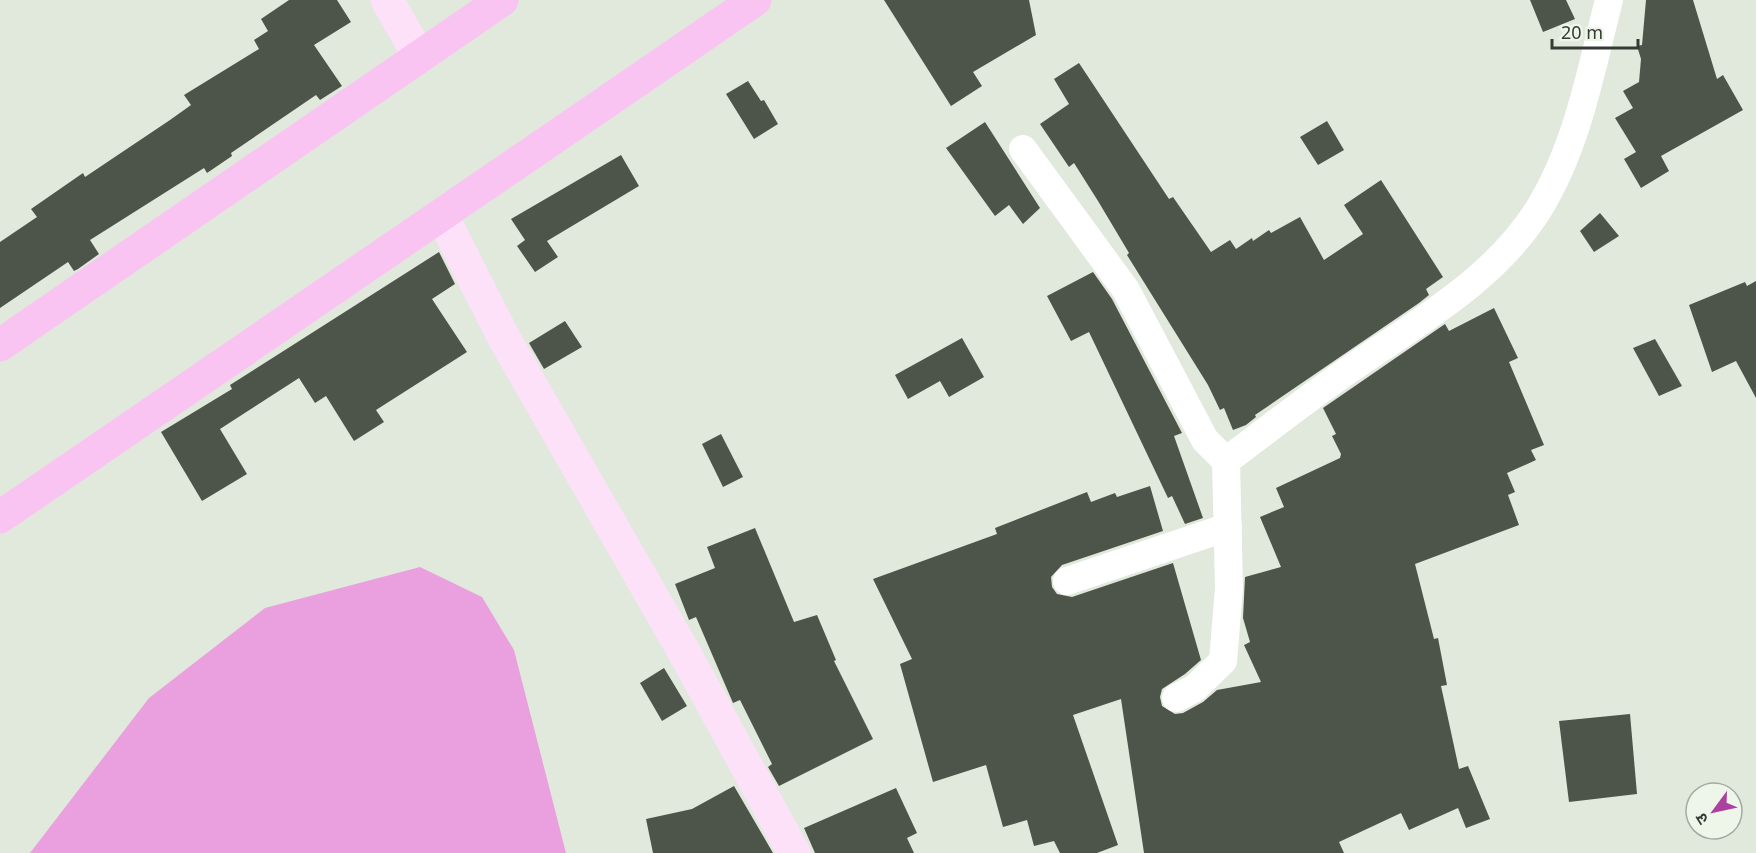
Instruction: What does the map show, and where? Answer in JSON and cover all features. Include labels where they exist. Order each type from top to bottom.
[{"type":"main road","points":[[0,345],[502,0]]},
{"type":"main road","points":[[0,517],[755,0]]},
{"type":"street","points":[[387,0],[419,56]]},
{"type":"street","points":[[1226,461],[1324,387],[1466,289],[1503,254],[1539,207],[1572,143],[1610,0]]},
{"type":"street","points":[[1023,149],[1126,290],[1205,440],[1226,461],[1230,588],[1223,661],[1195,688],[1176,698]]},
{"type":"street","points":[[442,216],[504,338],[684,652],[794,853]]},
{"type":"street","points":[[1067,581],[1228,527]]},
{"type":"shaded area","points":[[420,567],[482,597],[514,650],[566,853],[30,853],[149,698],[265,608]]},
{"type":"building","points":[[289,0],[337,0],[351,22],[314,45],[342,86],[320,100],[316,95],[231,153],[232,156],[207,173],[204,168],[90,240],[99,254],[78,269],[74,271],[68,262],[0,308],[0,242],[37,217],[31,209],[83,173],[85,177],[170,120],[191,105],[184,95],[259,49],[254,40],[268,31],[261,19]]},
{"type":"building","points":[[884,0],[1029,0],[1036,35],[973,72],[982,86],[951,106]]},
{"type":"building","points":[[1530,0],[1566,0],[1575,19],[1543,32]]},
{"type":"building","points":[[1646,0],[1693,0],[1717,79],[1723,75],[1743,110],[1661,156],[1669,171],[1641,188],[1624,159],[1636,152],[1615,118],[1633,108],[1623,91],[1639,82],[1641,59],[1637,46],[1642,45]]},
{"type":"building","points":[[1079,63],[1169,199],[1173,197],[1211,252],[1230,240],[1236,249],[1252,238],[1253,241],[1269,230],[1271,233],[1300,217],[1324,260],[1363,234],[1344,205],[1381,180],[1443,277],[1426,289],[1429,295],[1419,303],[1255,415],[1256,417],[1246,425],[1233,430],[1224,408],[1220,410],[1208,385],[1127,255],[1129,253],[1098,201],[1074,163],[1069,167],[1040,124],[1069,104],[1054,79]]},
{"type":"building","points":[[748,81],[761,101],[764,100],[778,124],[754,139],[726,94]]},
{"type":"building","points":[[1327,121],[1344,150],[1318,165],[1300,137]]},
{"type":"building","points":[[985,122],[1040,208],[1023,224],[1009,205],[995,216],[946,148]]},
{"type":"building","points":[[621,155],[639,186],[547,241],[558,257],[535,272],[517,246],[525,240],[511,219]]},
{"type":"building","points":[[1600,213],[1619,236],[1594,252],[1580,231]]},
{"type":"building","points":[[439,252],[455,284],[432,299],[467,352],[376,410],[384,422],[354,441],[326,396],[315,403],[299,378],[220,429],[247,474],[202,501],[161,432],[232,389],[230,385]]},
{"type":"building","points":[[1093,272],[1112,299],[1182,433],[1174,436],[1203,518],[1185,524],[1172,496],[1168,498],[1089,332],[1071,341],[1047,296]]},
{"type":"building","points":[[1756,281],[1756,398],[1736,361],[1712,372],[1689,305],[1745,282],[1747,286]]},
{"type":"building","points":[[1494,308],[1518,358],[1509,362],[1544,445],[1531,450],[1536,460],[1507,473],[1515,492],[1508,495],[1519,525],[1415,564],[1434,639],[1438,638],[1447,685],[1441,686],[1459,769],[1468,766],[1490,819],[1466,828],[1458,808],[1409,830],[1401,813],[1339,842],[1344,853],[1144,853],[1121,699],[1073,715],[1118,845],[1097,853],[1060,853],[1054,841],[1034,846],[1027,820],[1003,827],[986,765],[933,782],[900,664],[912,659],[873,579],[997,534],[995,528],[1087,492],[1091,502],[1115,493],[1117,497],[1150,486],[1163,531],[1062,565],[1051,577],[1052,587],[1057,594],[1072,597],[1173,563],[1201,660],[1162,689],[1160,697],[1162,706],[1175,714],[1183,713],[1203,702],[1217,690],[1261,682],[1244,645],[1250,642],[1243,618],[1245,577],[1281,567],[1260,517],[1284,507],[1276,488],[1340,458],[1341,454],[1332,436],[1336,434],[1323,408],[1445,324],[1449,331]]},
{"type":"building","points":[[565,321],[582,347],[544,369],[529,343]]},
{"type":"building","points":[[962,338],[984,377],[949,397],[940,381],[908,399],[895,375]]},
{"type":"building","points":[[1655,339],[1682,386],[1659,396],[1633,348]]},
{"type":"building","points":[[721,434],[743,477],[723,487],[702,444]]},
{"type":"building","points":[[755,528],[794,622],[817,615],[836,660],[834,661],[873,739],[779,786],[768,767],[772,764],[740,700],[733,703],[696,617],[689,620],[675,584],[715,568],[707,547]]},
{"type":"building","points":[[664,668],[687,706],[662,721],[640,683]]},
{"type":"building","points":[[1630,714],[1637,794],[1569,802],[1559,721]]},
{"type":"building","points":[[734,786],[773,853],[653,853],[646,819],[692,809]]},
{"type":"building","points":[[896,788],[917,833],[907,838],[914,853],[815,853],[804,828]]}]
